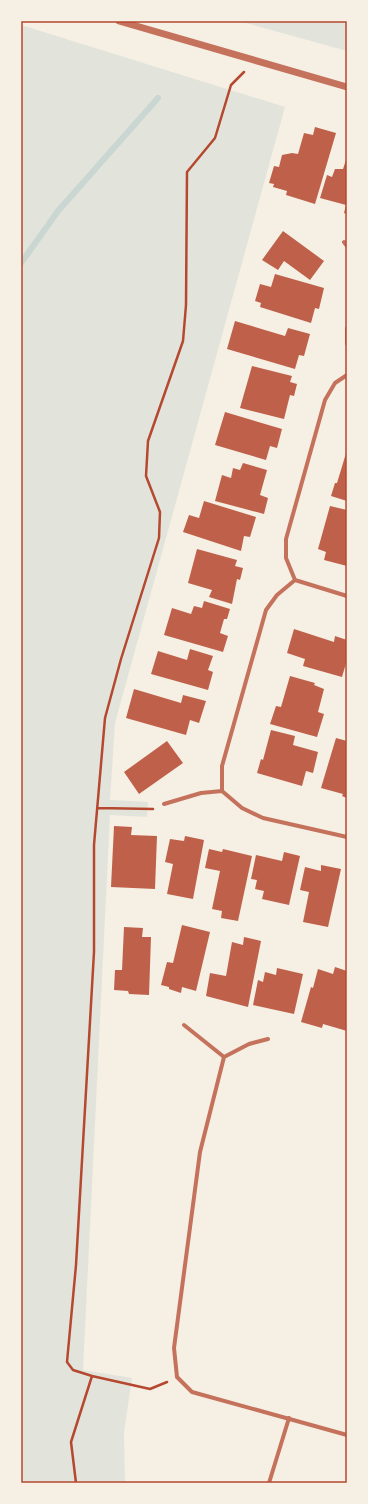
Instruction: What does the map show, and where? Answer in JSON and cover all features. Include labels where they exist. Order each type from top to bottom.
[{"type":"street","points":[[119,21],[254,62],[347,87]]},
{"type":"street","points":[[344,242],[347,246]]},
{"type":"street","points":[[347,328],[347,344]]},
{"type":"street","points":[[295,580],[286,558],[286,539],[325,400],[335,383],[347,376]]},
{"type":"street","points":[[295,580],[347,596]]},
{"type":"street","points":[[222,791],[222,766],[266,610],[277,595],[295,580]]},
{"type":"street","points":[[164,804],[201,793],[222,791],[242,808],[264,818],[347,837]]},
{"type":"street","points":[[184,1025],[224,1057]]},
{"type":"street","points":[[268,1039],[249,1044],[224,1057],[200,1152],[194,1190],[174,1348],[177,1377],[192,1392],[347,1435]]},
{"type":"street","points":[[269,1483],[288,1418]]},
{"type":"path","points":[[177,1377],[150,1389],[92,1376],[73,1370],[67,1362],[76,1266],[94,952],[94,845],[105,718],[123,652],[159,538],[160,512],[146,476],[148,440],[183,341],[186,305],[187,172],[215,138],[231,85],[254,62]]},
{"type":"path","points":[[98,808],[153,809],[164,804]]},
{"type":"path","points":[[76,1483],[71,1442],[92,1376]]},
{"type":"shaded area","points":[[239,21],[347,21],[347,51]]},
{"type":"shaded area","points":[[21,25],[285,107],[115,723],[110,800],[148,802],[147,817],[110,815],[83,1370],[132,1378],[124,1432],[125,1483],[21,1483]]},
{"type":"building","points":[[315,127],[336,133],[315,204],[286,195],[287,191],[273,187],[274,184],[269,183],[274,166],[279,167],[282,155],[292,153],[298,154],[304,133],[313,135]]},
{"type":"building","points":[[347,157],[347,214],[344,213],[346,205],[320,198],[327,175],[332,177],[335,169],[343,169]]},
{"type":"building","points":[[283,231],[324,261],[310,280],[284,261],[278,270],[262,260]]},
{"type":"building","points":[[275,274],[324,288],[319,309],[315,308],[311,323],[260,307],[261,303],[255,301],[260,284],[271,287]]},
{"type":"building","points":[[235,321],[285,336],[288,328],[310,334],[304,356],[299,355],[295,369],[227,349]]},
{"type":"building","points":[[252,366],[292,376],[290,382],[297,384],[294,396],[290,395],[284,419],[240,408]]},
{"type":"building","points":[[225,412],[282,429],[277,448],[270,446],[266,460],[215,445]]},
{"type":"building","points":[[347,450],[347,501],[331,496],[335,483],[337,483]]},
{"type":"building","points":[[243,463],[267,470],[260,495],[268,498],[264,514],[215,501],[222,475],[231,478],[233,468],[240,470]]},
{"type":"building","points":[[204,501],[256,517],[250,537],[244,536],[241,551],[183,532],[189,515],[199,518]]},
{"type":"building","points":[[330,506],[347,510],[347,566],[324,560],[326,552],[318,549]]},
{"type":"building","points":[[197,549],[237,560],[235,566],[243,568],[240,580],[237,579],[232,604],[209,597],[212,590],[188,583]]},
{"type":"building","points":[[204,601],[230,609],[227,619],[224,619],[220,633],[228,636],[223,652],[164,635],[172,608],[191,614],[194,606],[202,608]]},
{"type":"building","points":[[294,629],[334,642],[335,636],[347,640],[347,660],[342,677],[303,666],[305,659],[287,653]]},
{"type":"building","points":[[190,649],[213,656],[208,670],[213,672],[208,690],[151,674],[158,651],[187,660]]},
{"type":"building","points":[[290,676],[315,683],[314,685],[324,689],[318,712],[324,714],[317,737],[270,724],[276,706],[281,707]]},
{"type":"building","points":[[134,689],[181,703],[183,695],[206,701],[199,723],[190,720],[186,735],[126,718]]},
{"type":"building","points":[[271,730],[295,736],[293,745],[318,752],[313,773],[306,771],[302,786],[257,773],[261,759],[263,760]]},
{"type":"building","points":[[336,738],[347,741],[347,798],[342,796],[343,794],[321,788]]},
{"type":"building","points":[[167,741],[183,763],[139,794],[124,772]]},
{"type":"building","points":[[114,826],[132,827],[131,835],[157,836],[155,889],[111,887]]},
{"type":"building","points":[[185,836],[204,840],[193,899],[167,894],[173,864],[165,862],[170,839],[184,841]]},
{"type":"building","points":[[209,849],[222,852],[223,849],[252,856],[238,921],[221,918],[222,911],[212,909],[220,871],[205,868]]},
{"type":"building","points":[[284,852],[300,856],[289,905],[262,899],[264,891],[255,889],[257,880],[251,879],[256,855],[282,861]]},
{"type":"building","points":[[321,865],[341,869],[328,927],[303,922],[309,892],[300,890],[305,867],[321,871]]},
{"type":"building","points":[[182,925],[210,932],[196,991],[182,987],[181,993],[161,985],[167,962],[173,963]]},
{"type":"building","points":[[124,927],[143,928],[142,937],[151,937],[149,995],[129,994],[128,991],[114,990],[115,970],[122,970]]},
{"type":"building","points":[[244,937],[261,941],[248,1007],[206,996],[210,973],[226,976],[232,942],[243,945]]},
{"type":"building","points":[[335,967],[347,971],[347,1031],[323,1024],[322,1028],[301,1022],[318,969],[333,974]]},
{"type":"building","points":[[277,968],[303,974],[294,1014],[253,1005],[258,980],[263,982],[265,972],[276,975]]},
{"type":"waterway","points":[[21,263],[58,211],[158,98]]}]
